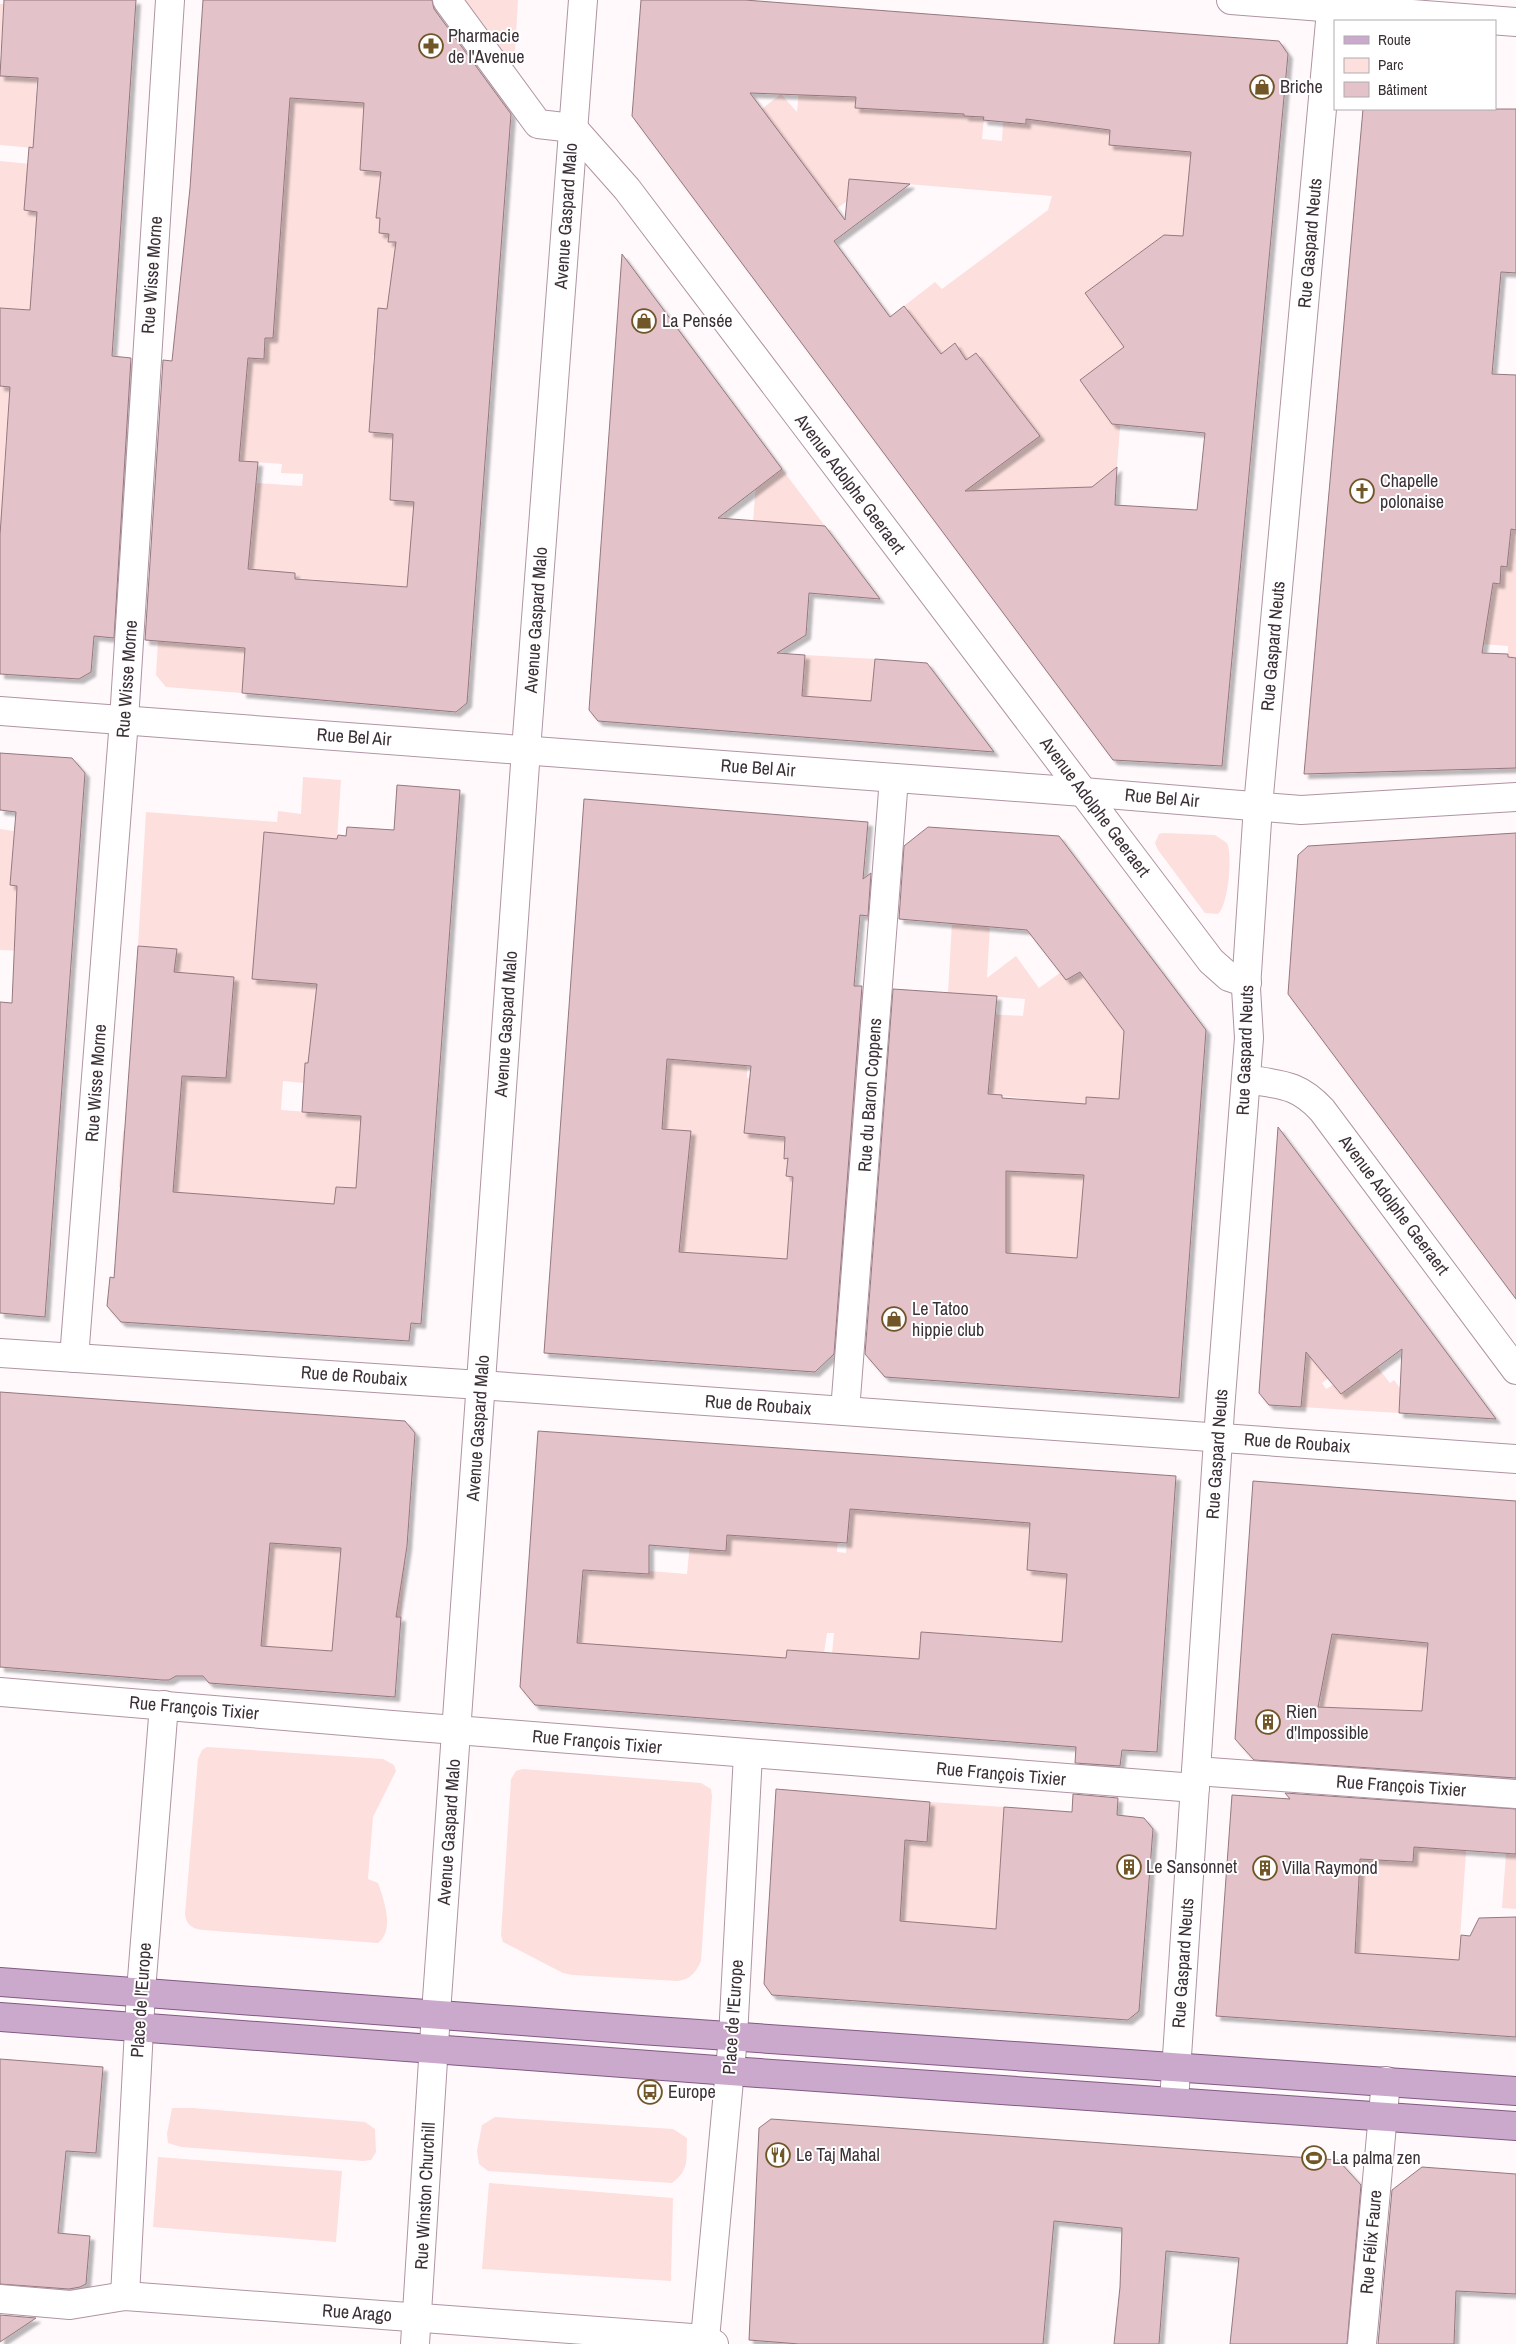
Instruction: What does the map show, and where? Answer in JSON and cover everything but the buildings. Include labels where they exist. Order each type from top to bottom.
[{"type":"main road","points":[[0,1982],[436,2013],[733,2037],[1516,2091]]},
{"type":"main road","points":[[0,2017],[730,2071],[1382,2115],[1516,2126]]},
{"type":"street","name":"Rue Wisse Morne","points":[[74,1358],[124,720],[170,0]]},
{"type":"street","points":[[447,0],[538,124],[573,128]]},
{"type":"street","name":"Avenue Gaspard Malo","points":[[434,2048],[526,750],[583,0]]},
{"type":"street","points":[[1230,0],[1332,4],[1496,20]]},
{"type":"street","name":"Rue Gaspard Neuts","points":[[1174,2101],[1218,1438],[1246,1080],[1248,1038],[1247,983],[1258,806],[1332,4]]},
{"type":"street","points":[[1496,20],[1516,22]]},
{"type":"street","name":"Avenue Adolphe Geeraert","points":[[573,128],[627,189],[1211,960],[1229,977],[1247,983]]},
{"type":"street","name":"Rue Bel Air","points":[[0,710],[1301,810],[1516,797]]},
{"type":"street","name":"Rue du Baron Coppens","points":[[845,1411],[894,778]]},
{"type":"street","name":"Avenue Adolphe Geeraert","points":[[1246,1080],[1295,1088],[1303,1092],[1322,1110],[1516,1370]]},
{"type":"street","name":"Rue de Roubaix","points":[[0,1353],[480,1385],[1516,1459]]},
{"type":"street","name":"Rue François Tixier","points":[[0,1692],[748,1754],[1195,1780],[1516,1794]]},
{"type":"street","name":"Place de l'Europe","points":[[126,2296],[141,1991],[164,1705]]},
{"type":"street","name":"Place de l'Europe","points":[[710,2342],[733,2037],[748,1754]]},
{"type":"street","name":"Rue Winston Churchill","points":[[415,2344],[434,2048]]},
{"type":"street","name":"Rue Félix Faure","points":[[1362,2344],[1386,2081]]},
{"type":"street","name":"Rue Arago","points":[[0,2299],[70,2304],[126,2296],[418,2317],[710,2342]]},
{"type":"green space","points":[[456,0],[518,0],[514,69]]},
{"type":"green space","points":[[0,4],[4,4],[0,60]]},
{"type":"green space","points":[[858,69],[855,108],[920,111],[965,91],[964,116],[984,117],[982,139],[1002,141],[1003,122],[1026,124],[1027,110],[1110,128],[1109,145],[1129,146],[1193,128],[1216,226],[1184,224],[1183,236],[1176,236],[1085,293],[1114,334],[1128,323],[1117,467],[1081,495],[1076,487],[1069,487],[1054,499],[1025,508],[1011,489],[947,536],[987,367],[976,353],[966,360],[955,343],[941,354],[904,306],[935,282],[942,289],[1048,210],[1052,196],[847,179],[857,194],[832,212],[785,140],[767,154],[750,118],[781,94],[797,112],[801,71]]},
{"type":"green space","points":[[0,76],[37,78],[33,148],[0,145]]},
{"type":"green space","points":[[300,80],[373,95],[360,170],[387,173],[377,218],[380,218],[379,233],[389,234],[389,242],[412,244],[439,289],[390,285],[387,309],[378,308],[376,330],[426,334],[432,358],[373,355],[373,366],[384,368],[370,410],[369,432],[393,434],[390,499],[414,502],[408,587],[295,578],[235,568],[239,518],[253,519],[256,483],[302,486],[303,474],[281,473],[282,464],[229,460],[243,415],[244,400],[237,357],[264,359],[265,338],[273,338],[274,319],[240,316],[276,298],[285,175],[277,174],[279,152],[287,153],[288,135],[253,132],[196,107],[196,92],[299,99]]},
{"type":"green space","points":[[0,161],[50,166],[26,190],[24,210],[54,213],[61,234],[35,231],[32,270],[63,313],[0,308]]},
{"type":"green space","points":[[0,386],[32,389],[6,436],[3,483],[44,486],[22,524],[0,523]]},
{"type":"green space","points":[[782,469],[825,526],[753,521],[756,485]]},
{"type":"green space","points":[[1516,471],[1516,658],[1508,657],[1508,646],[1469,643],[1501,566],[1507,567]]},
{"type":"green space","points":[[158,641],[245,648],[242,693],[166,687],[156,675]]},
{"type":"green space","points":[[805,655],[875,659],[871,702],[802,696]]},
{"type":"green space","points":[[303,777],[341,780],[337,839],[264,833],[252,978],[317,984],[316,992],[323,992],[383,1068],[305,1063],[304,1083],[283,1081],[281,1110],[361,1116],[367,1189],[336,1187],[334,1213],[318,1203],[250,1197],[247,1235],[212,1201],[211,1195],[119,1187],[123,1131],[177,1136],[182,1076],[218,1078],[222,1027],[230,1027],[234,978],[174,973],[177,949],[138,946],[146,812],[277,822],[278,811],[301,814]]},
{"type":"green space","points":[[0,829],[14,831],[10,885],[30,887],[24,951],[0,950]]},
{"type":"green space","points":[[1159,834],[1215,835],[1227,843],[1230,858],[1227,891],[1222,909],[1218,914],[1205,913],[1158,850],[1155,843]]},
{"type":"green space","points":[[952,923],[990,926],[987,978],[1016,956],[1039,988],[1060,973],[1066,980],[1080,972],[1100,999],[1125,1016],[1124,1033],[1140,1100],[1087,1097],[1084,1120],[1132,1262],[946,1249],[1006,1220],[1006,1213],[990,1212],[946,1110],[1047,1101],[974,1093],[971,1013],[1023,1016],[1025,999],[948,993]]},
{"type":"green space","points":[[658,1058],[747,1066],[747,1078],[805,1082],[746,1109],[744,1133],[785,1137],[784,1158],[788,1158],[786,1176],[793,1177],[785,1313],[728,1255],[694,1253],[689,1305],[626,1126]]},
{"type":"green space","points":[[1267,1278],[1318,1282],[1359,1356],[1322,1383],[1326,1389],[1333,1385],[1341,1394],[1374,1369],[1375,1364],[1390,1383],[1394,1380],[1400,1388],[1399,1413],[1301,1407],[1307,1322],[1263,1318]]},
{"type":"green space","points":[[694,1499],[727,1533],[792,1506],[790,1539],[807,1541],[808,1532],[838,1535],[837,1552],[846,1553],[850,1506],[1030,1523],[1027,1570],[1046,1572],[1050,1524],[1098,1642],[1026,1648],[1026,1639],[1007,1637],[1006,1647],[984,1636],[964,1634],[963,1643],[942,1634],[922,1632],[919,1659],[832,1654],[834,1633],[827,1633],[824,1653],[787,1650],[786,1665],[578,1643],[583,1570],[648,1574],[649,1571],[687,1574]]},
{"type":"green space","points":[[273,1502],[287,1544],[406,1552],[401,1617],[336,1612],[332,1651],[261,1646]]},
{"type":"green space","points":[[1429,1626],[1421,1722],[1369,1709],[1333,1707],[1329,1754],[1302,1705],[1320,1706],[1325,1638],[1331,1639],[1332,1634],[1362,1636]]},
{"type":"green space","points":[[207,1747],[383,1759],[394,1765],[396,1771],[373,1817],[368,1879],[378,1883],[387,1914],[386,1931],[378,1943],[203,1930],[196,1929],[188,1924],[185,1914],[198,1759],[202,1750]]},
{"type":"green space","points":[[523,1769],[701,1783],[711,1789],[701,1961],[692,1975],[677,1981],[572,1975],[563,1973],[503,1942],[501,1935],[511,1779],[516,1771]]},
{"type":"green space","points":[[930,1802],[1004,1807],[999,1880],[1007,1930],[957,1926],[896,1978],[905,1840],[927,1842]]},
{"type":"green space","points":[[1469,1810],[1458,1966],[1406,1956],[1355,1953],[1360,1859],[1413,1862],[1414,1845]]},
{"type":"green space","points":[[1506,1854],[1516,1854],[1516,1909],[1502,1908]]},
{"type":"green space","points":[[172,2108],[193,2108],[365,2122],[375,2129],[376,2152],[371,2160],[363,2161],[181,2147],[168,2143],[167,2134]]},
{"type":"green space","points":[[495,2117],[673,2129],[687,2138],[686,2164],[682,2173],[672,2183],[488,2171],[479,2164],[477,2151],[482,2125]]},
{"type":"green space","points":[[158,2157],[342,2171],[336,2242],[153,2227]]},
{"type":"green space","points":[[489,2183],[673,2198],[671,2281],[482,2269]]},
{"type":"place","name":"Pharmacie de l'Avenue","points":[[431,46]]},
{"type":"place","name":"Briche","points":[[1262,87]]},
{"type":"place","name":"La Pensée","points":[[644,321]]},
{"type":"place","name":"Chapelle polonaise","points":[[1362,491]]},
{"type":"place","name":"Le Tatoo hippie club","points":[[894,1319]]},
{"type":"place","name":"Rien d'Impossible","points":[[1268,1722]]},
{"type":"place","name":"Le Sansonnet","points":[[1129,1867]]},
{"type":"place","name":"Villa Raymond","points":[[1265,1868]]},
{"type":"place","name":"Europe","points":[[650,2092]]},
{"type":"place","name":"Le Taj Mahal","points":[[778,2155]]},
{"type":"place","name":"La palma zen","points":[[1314,2158]]}]
